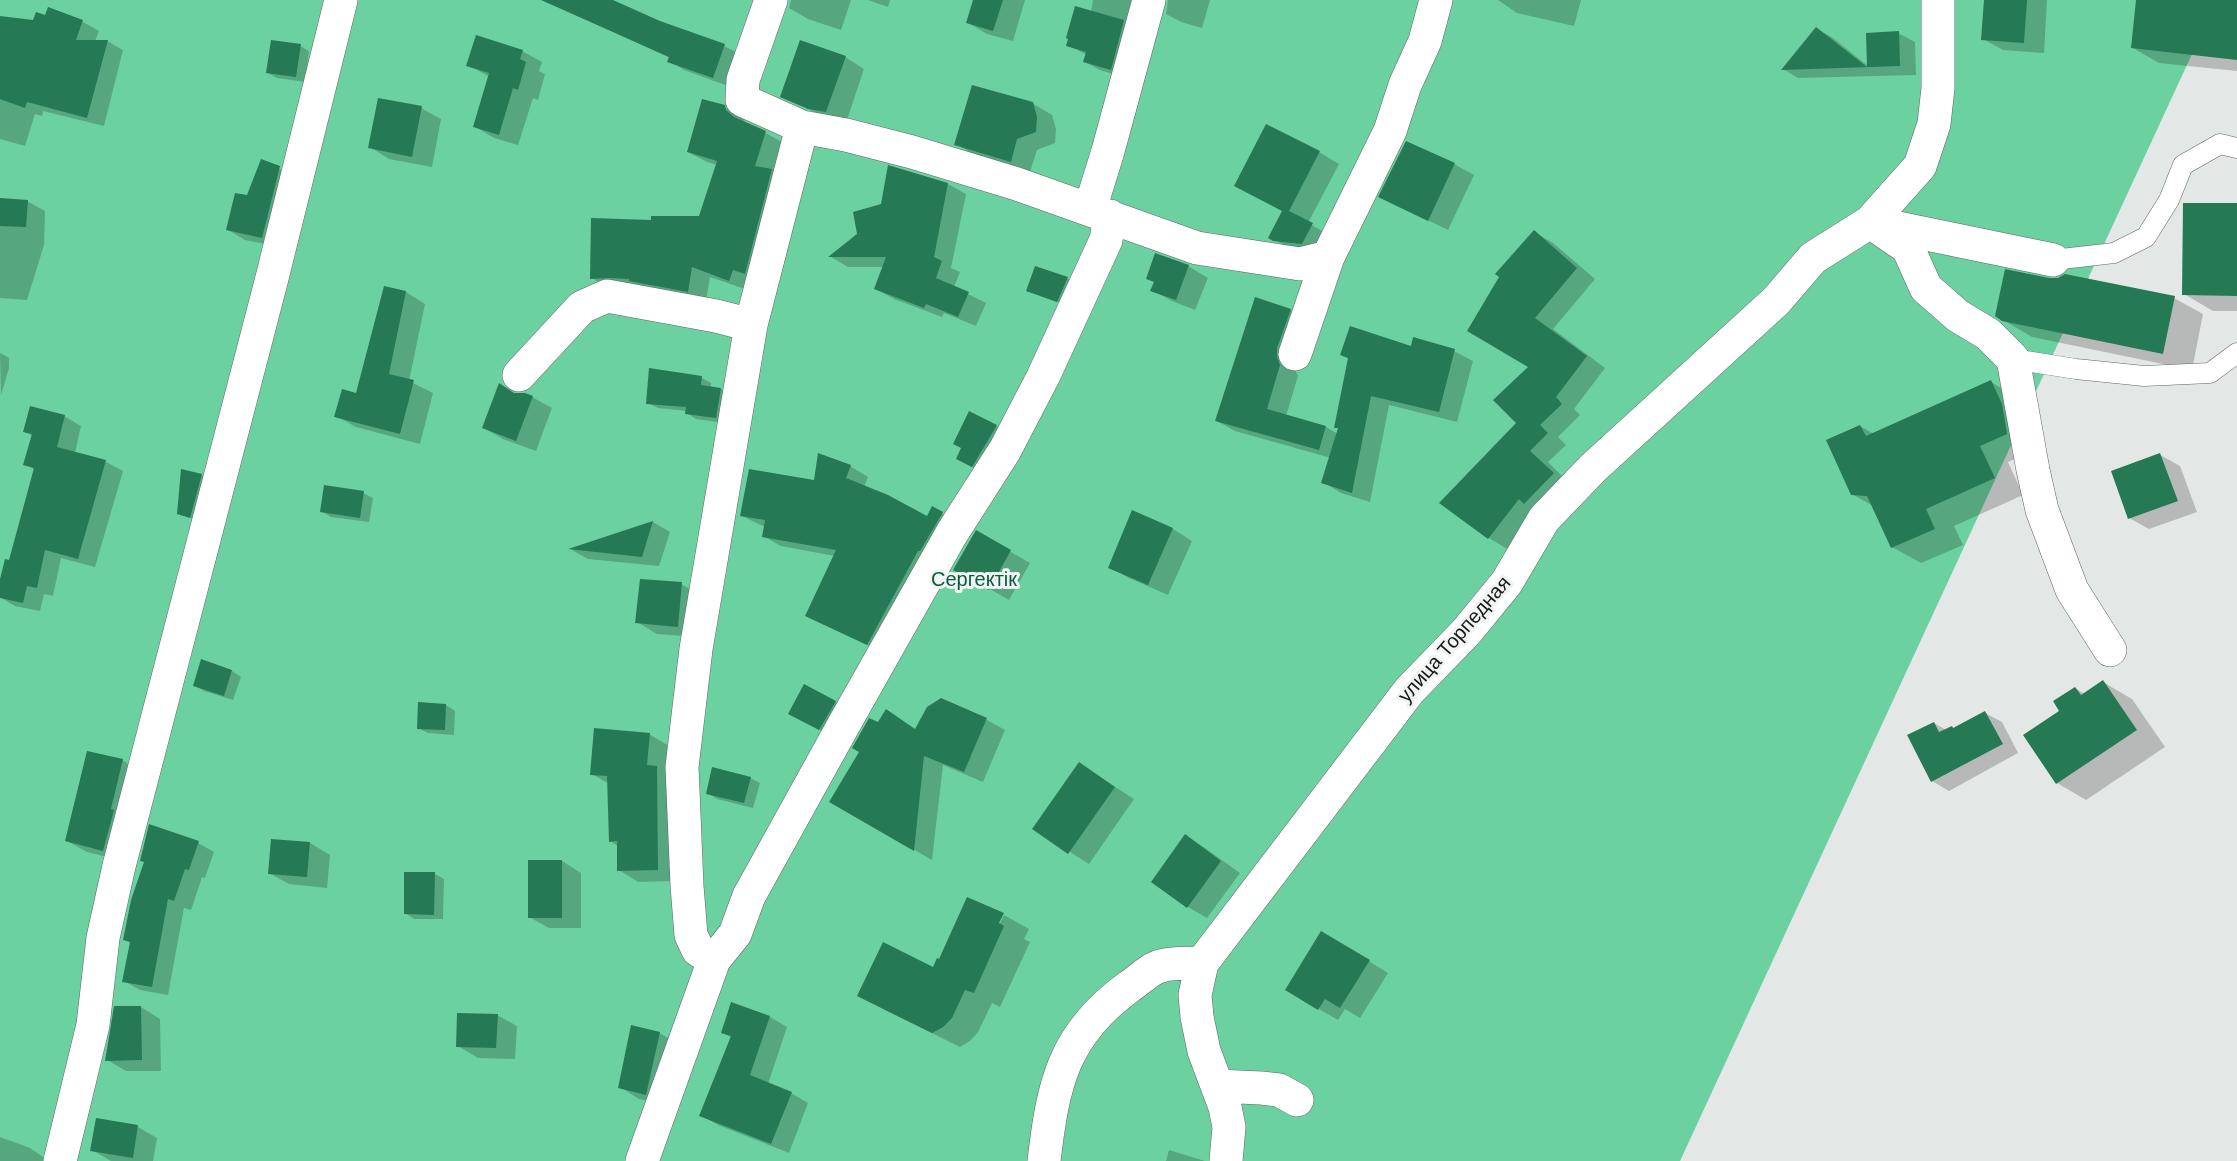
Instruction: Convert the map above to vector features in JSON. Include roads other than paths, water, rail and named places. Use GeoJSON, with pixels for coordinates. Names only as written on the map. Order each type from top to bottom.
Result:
{"type":"FeatureCollection","features":[{"type":"Feature","properties":{"kind":"street"},"geometry":{"type":"LineString","coordinates":[[60,1161],[93,1024],[103,938],[120,866],[272,278],[341,0]]}},
{"type":"Feature","properties":{"kind":"street"},"geometry":{"type":"LineString","coordinates":[[771,0],[743,80],[742,100],[802,127],[846,135],[912,152],[1017,184],[1197,248],[1300,264],[1328,257]]}},
{"type":"Feature","properties":{"kind":"street"},"geometry":{"type":"LineString","coordinates":[[642,1161],[714,960],[735,933],[749,896],[952,533],[1005,450],[1043,377],[1106,240],[1100,213],[1108,150],[1149,0]]}},
{"type":"Feature","properties":{"kind":"street"},"geometry":{"type":"LineString","coordinates":[[1295,354],[1313,295],[1328,257],[1390,131],[1405,85],[1425,41],[1436,0]]}},
{"type":"Feature","properties":{"kind":"street","name":"улица Торпедная"},"geometry":{"type":"LineString","coordinates":[[1202,963],[1409,691],[1467,631],[1508,582],[1544,519],[1593,468],[1776,301],[1813,258],[1870,222],[1920,166],[1934,124],[1938,88],[1938,0]]}},
{"type":"Feature","properties":{"kind":"street"},"geometry":{"type":"LineString","coordinates":[[714,960],[698,950],[691,935],[681,767],[696,649],[751,325],[802,127]]}},
{"type":"Feature","properties":{"kind":"street"},"geometry":{"type":"LineString","coordinates":[[1870,222],[2053,260]]}},
{"type":"Feature","properties":{"kind":"street"},"geometry":{"type":"LineString","coordinates":[[1870,222],[1908,248],[1926,288],[1958,316],[1988,334],[2013,359],[2042,510],[2072,590],[2110,650]]}},
{"type":"Feature","properties":{"kind":"street"},"geometry":{"type":"LineString","coordinates":[[519,375],[582,307],[607,296],[716,316],[751,325]]}},
{"type":"Feature","properties":{"kind":"street"},"geometry":{"type":"LineString","coordinates":[[1044,1161],[1050,1113],[1062,1067],[1086,1026],[1115,997],[1159,966],[1202,963],[1195,995],[1197,1017],[1204,1051],[1225,1107],[1229,1127],[1226,1161]]}},
{"type":"Feature","properties":{"kind":"street"},"geometry":{"type":"LineString","coordinates":[[1217,1086],[1290,1090]]}},
{"type":"Feature","properties":{"kind":"lane"},"geometry":{"type":"LineString","coordinates":[[2053,260],[2114,253],[2146,237],[2169,200],[2183,165],[2220,144],[2237,148]]}},
{"type":"Feature","properties":{"kind":"lane"},"geometry":{"type":"LineString","coordinates":[[2013,359],[2076,369],[2144,376],[2210,373],[2237,353]]}},
{"type":"Feature","properties":{"kind":"park label","name":"Сергектік"},"geometry":{"type":"Point","coordinates":[974,580]}}]}
